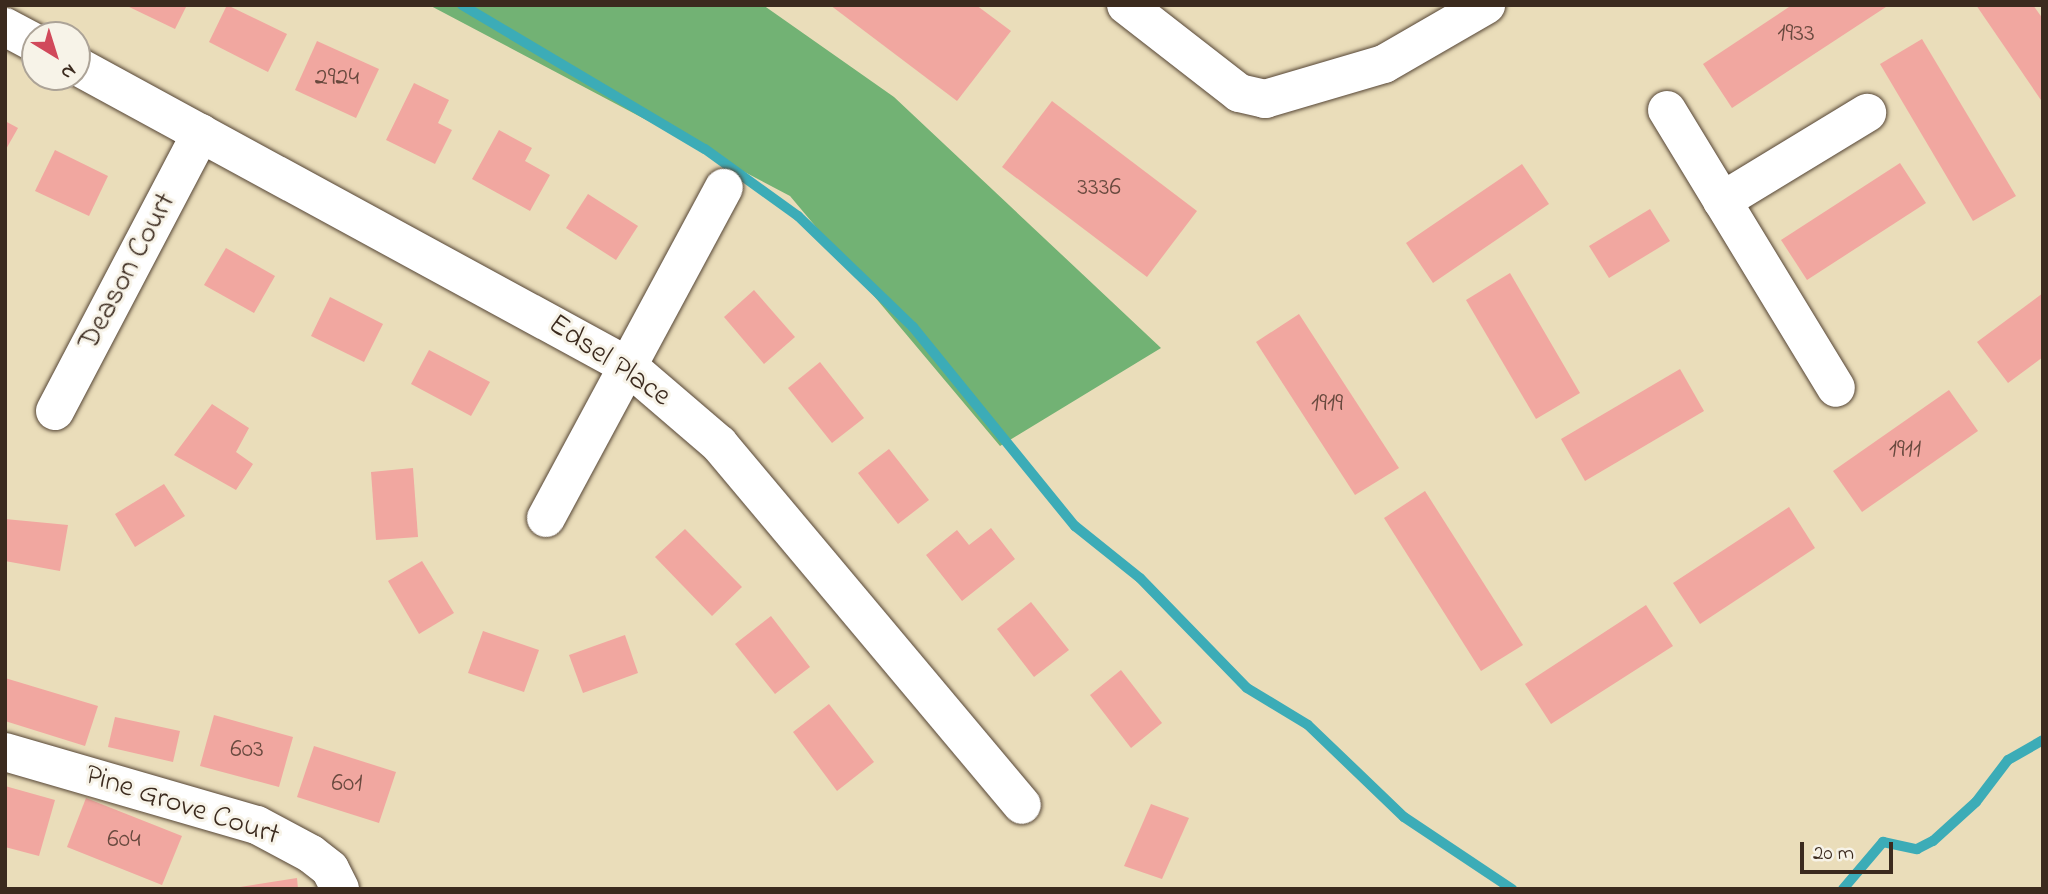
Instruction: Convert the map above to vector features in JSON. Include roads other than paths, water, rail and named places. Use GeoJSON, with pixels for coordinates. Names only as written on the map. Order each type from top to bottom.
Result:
{"type":"FeatureCollection","features":[{"type":"Feature","properties":{"kind":"street"},"geometry":{"type":"LineString","coordinates":[[1126,5],[1240,93],[1265,99],[1384,64],[1486,5]]}},
{"type":"Feature","properties":{"kind":"street"},"geometry":{"type":"LineString","coordinates":[[5,27],[21,36]]}},
{"type":"Feature","properties":{"kind":"street","name":"Edsel Place"},"geometry":{"type":"LineString","coordinates":[[91,74],[628,366],[719,444],[1022,805]]}},
{"type":"Feature","properties":{"kind":"street"},"geometry":{"type":"LineString","coordinates":[[1667,110],[1836,388]]}},
{"type":"Feature","properties":{"kind":"street"},"geometry":{"type":"LineString","coordinates":[[1722,201],[1867,113]]}},
{"type":"Feature","properties":{"kind":"street","name":"Deason Court"},"geometry":{"type":"LineString","coordinates":[[55,411],[201,133]]}},
{"type":"Feature","properties":{"kind":"street"},"geometry":{"type":"LineString","coordinates":[[546,517],[724,188]]}},
{"type":"Feature","properties":{"kind":"street","name":"Pine Grove Court"},"geometry":{"type":"LineString","coordinates":[[5,752],[257,825],[311,853],[330,869],[340,889]]}},
{"type":"Feature","properties":{"kind":"waterway"},"geometry":{"type":"LineString","coordinates":[[462,5],[705,149],[798,216],[913,327],[1075,526],[1140,578],[1247,688],[1308,725],[1404,817],[1512,889]]}},
{"type":"Feature","properties":{"kind":"waterway"},"geometry":{"type":"LineString","coordinates":[[1843,889],[1883,842],[1917,849],[1933,841],[1976,802],[2008,760],[2043,740]]}}]}
